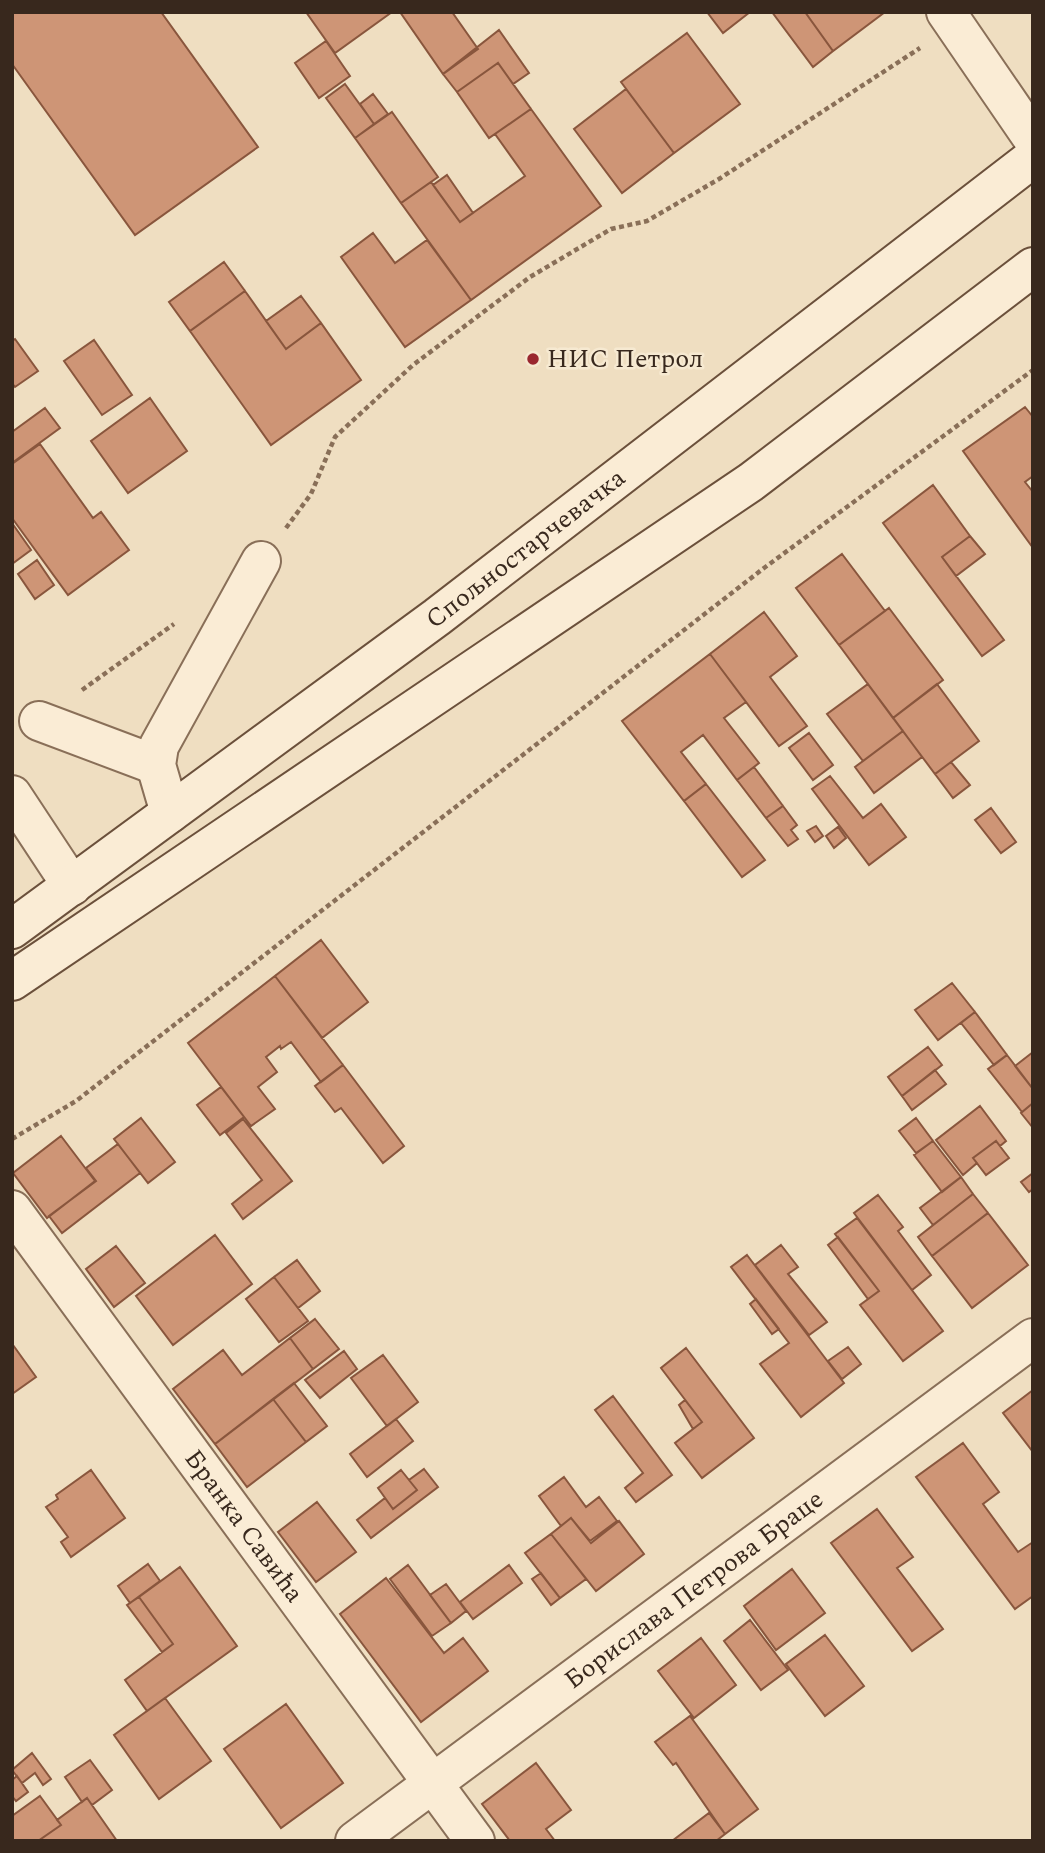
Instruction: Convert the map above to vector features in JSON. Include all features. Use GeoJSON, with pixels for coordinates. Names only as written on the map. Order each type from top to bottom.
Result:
{"type":"FeatureCollection","features":[{"type":"Feature","properties":{"kind":"street"},"geometry":{"type":"LineString","coordinates":[[951,19],[1033,139]]}},
{"type":"Feature","properties":{"kind":"street","name":"Спољностарчевачка"},"geometry":{"type":"LineString","coordinates":[[12,929],[437,617],[1033,158]]}},
{"type":"Feature","properties":{"kind":"street"},"geometry":{"type":"LineString","coordinates":[[12,981],[751,482],[1033,267]]}},
{"type":"Feature","properties":{"kind":"street"},"geometry":{"type":"LineString","coordinates":[[170,813],[156,765],[159,746],[261,561]]}},
{"type":"Feature","properties":{"kind":"street"},"geometry":{"type":"LineString","coordinates":[[39,721],[156,765]]}},
{"type":"Feature","properties":{"kind":"street"},"geometry":{"type":"LineString","coordinates":[[12,795],[72,886]]}},
{"type":"Feature","properties":{"kind":"street","name":"Бранка Савића"},"geometry":{"type":"LineString","coordinates":[[12,1210],[475,1841]]}},
{"type":"Feature","properties":{"kind":"street","name":"Борислава Петрова Браце"},"geometry":{"type":"LineString","coordinates":[[355,1841],[1033,1338]]}},
{"type":"Feature","properties":{"kind":"path"},"geometry":{"type":"LineString","coordinates":[[335,437],[413,365],[530,278],[611,229],[647,221],[707,186],[951,19]]}},
{"type":"Feature","properties":{"kind":"path"},"geometry":{"type":"LineString","coordinates":[[12,1139],[76,1101],[764,568],[1033,370]]}},
{"type":"Feature","properties":{"kind":"building"},"geometry":{"type":"Polygon","coordinates":[[[12,12],[161,12],[258,147],[135,235],[12,64],[12,12]]]}},
{"type":"Feature","properties":{"kind":"building"},"geometry":{"type":"Polygon","coordinates":[[[306,12],[392,12],[335,53],[306,12]]]}},
{"type":"Feature","properties":{"kind":"building"},"geometry":{"type":"Polygon","coordinates":[[[400,12],[452,12],[478,49],[443,74],[400,12]]]}},
{"type":"Feature","properties":{"kind":"building"},"geometry":{"type":"Polygon","coordinates":[[[707,12],[750,12],[723,33],[707,12]]]}},
{"type":"Feature","properties":{"kind":"building"},"geometry":{"type":"Polygon","coordinates":[[[772,12],[805,12],[833,51],[813,67],[772,12]]]}},
{"type":"Feature","properties":{"kind":"building"},"geometry":{"type":"Polygon","coordinates":[[[805,12],[885,12],[833,51],[805,12]]]}},
{"type":"Feature","properties":{"kind":"building"},"geometry":{"type":"Polygon","coordinates":[[[499,30],[529,73],[513,84],[498,63],[457,92],[443,74],[499,30]]]}},
{"type":"Feature","properties":{"kind":"building"},"geometry":{"type":"Polygon","coordinates":[[[687,33],[740,104],[674,153],[621,82],[687,33]]]}},
{"type":"Feature","properties":{"kind":"building"},"geometry":{"type":"Polygon","coordinates":[[[326,41],[350,76],[319,98],[295,63],[326,41]]]}},
{"type":"Feature","properties":{"kind":"building"},"geometry":{"type":"Polygon","coordinates":[[[498,63],[531,109],[489,138],[457,92],[498,63]]]}},
{"type":"Feature","properties":{"kind":"building"},"geometry":{"type":"Polygon","coordinates":[[[345,84],[374,124],[355,138],[326,98],[345,84]]]}},
{"type":"Feature","properties":{"kind":"building"},"geometry":{"type":"Polygon","coordinates":[[[626,89],[674,153],[622,193],[574,129],[626,89]]]}},
{"type":"Feature","properties":{"kind":"building"},"geometry":{"type":"Polygon","coordinates":[[[373,94],[388,114],[374,124],[360,104],[373,94]]]}},
{"type":"Feature","properties":{"kind":"building"},"geometry":{"type":"Polygon","coordinates":[[[531,109],[601,206],[471,300],[401,203],[431,182],[460,222],[525,176],[495,134],[531,109]]]}},
{"type":"Feature","properties":{"kind":"building"},"geometry":{"type":"Polygon","coordinates":[[[392,112],[438,177],[401,203],[355,138],[392,112]]]}},
{"type":"Feature","properties":{"kind":"building"},"geometry":{"type":"Polygon","coordinates":[[[447,175],[473,213],[460,222],[433,185],[447,175]]]}},
{"type":"Feature","properties":{"kind":"building"},"geometry":{"type":"Polygon","coordinates":[[[373,233],[395,263],[427,240],[471,300],[405,347],[341,257],[373,233]]]}},
{"type":"Feature","properties":{"kind":"building"},"geometry":{"type":"Polygon","coordinates":[[[224,262],[245,291],[190,331],[169,302],[224,262]]]}},
{"type":"Feature","properties":{"kind":"building"},"geometry":{"type":"Polygon","coordinates":[[[245,291],[286,349],[321,323],[361,380],[271,445],[190,331],[245,291]]]}},
{"type":"Feature","properties":{"kind":"building"},"geometry":{"type":"Polygon","coordinates":[[[301,296],[321,323],[286,349],[266,321],[301,296]]]}},
{"type":"Feature","properties":{"kind":"building"},"geometry":{"type":"Polygon","coordinates":[[[15,339],[38,371],[15,387],[12,383],[12,341],[15,339]]]}},
{"type":"Feature","properties":{"kind":"building"},"geometry":{"type":"Polygon","coordinates":[[[94,340],[132,395],[102,415],[64,361],[94,340]]]}},
{"type":"Feature","properties":{"kind":"building"},"geometry":{"type":"Polygon","coordinates":[[[150,398],[187,451],[128,493],[91,441],[150,398]]]}},
{"type":"Feature","properties":{"kind":"building"},"geometry":{"type":"Polygon","coordinates":[[[1025,407],[1033,417],[1033,476],[1025,482],[1033,492],[1033,548],[963,451],[1025,407]]]}},
{"type":"Feature","properties":{"kind":"building"},"geometry":{"type":"Polygon","coordinates":[[[45,408],[60,428],[12,463],[12,432],[45,408]]]}},
{"type":"Feature","properties":{"kind":"building"},"geometry":{"type":"Polygon","coordinates":[[[40,444],[93,518],[101,512],[129,550],[68,595],[12,518],[12,464],[40,444]]]}},
{"type":"Feature","properties":{"kind":"building"},"geometry":{"type":"Polygon","coordinates":[[[933,485],[970,536],[942,557],[1004,640],[982,656],[883,523],[933,485]]]}},
{"type":"Feature","properties":{"kind":"building"},"geometry":{"type":"Polygon","coordinates":[[[12,523],[31,550],[12,564],[12,523]]]}},
{"type":"Feature","properties":{"kind":"building"},"geometry":{"type":"Polygon","coordinates":[[[970,536],[985,554],[956,576],[942,557],[970,536]]]}},
{"type":"Feature","properties":{"kind":"building"},"geometry":{"type":"Polygon","coordinates":[[[842,554],[885,611],[839,645],[796,588],[842,554]]]}},
{"type":"Feature","properties":{"kind":"building"},"geometry":{"type":"Polygon","coordinates":[[[37,560],[54,585],[35,599],[18,574],[37,560]]]}},
{"type":"Feature","properties":{"kind":"building"},"geometry":{"type":"Polygon","coordinates":[[[889,608],[943,680],[893,718],[839,645],[889,608]]]}},
{"type":"Feature","properties":{"kind":"building"},"geometry":{"type":"Polygon","coordinates":[[[764,612],[797,656],[770,677],[807,726],[779,746],[710,654],[764,612]]]}},
{"type":"Feature","properties":{"kind":"building"},"geometry":{"type":"Polygon","coordinates":[[[710,654],[746,702],[724,718],[759,763],[737,780],[703,735],[681,752],[706,784],[684,801],[622,721],[710,654]]]}},
{"type":"Feature","properties":{"kind":"building"},"geometry":{"type":"Polygon","coordinates":[[[868,684],[903,731],[863,761],[827,714],[868,684]]]}},
{"type":"Feature","properties":{"kind":"building"},"geometry":{"type":"Polygon","coordinates":[[[937,684],[979,741],[935,774],[893,718],[937,684]]]}},
{"type":"Feature","properties":{"kind":"building"},"geometry":{"type":"Polygon","coordinates":[[[903,731],[922,757],[874,793],[855,767],[903,731]]]}},
{"type":"Feature","properties":{"kind":"building"},"geometry":{"type":"Polygon","coordinates":[[[809,733],[833,765],[813,780],[789,748],[809,733]]]}},
{"type":"Feature","properties":{"kind":"building"},"geometry":{"type":"Polygon","coordinates":[[[951,762],[970,785],[953,798],[935,774],[951,762]]]}},
{"type":"Feature","properties":{"kind":"building"},"geometry":{"type":"Polygon","coordinates":[[[754,767],[783,806],[766,818],[737,780],[754,767]]]}},
{"type":"Feature","properties":{"kind":"building"},"geometry":{"type":"Polygon","coordinates":[[[830,776],[863,818],[881,804],[906,837],[869,865],[812,789],[830,776]]]}},
{"type":"Feature","properties":{"kind":"building"},"geometry":{"type":"Polygon","coordinates":[[[706,784],[765,860],[742,877],[684,801],[706,784]]]}},
{"type":"Feature","properties":{"kind":"building"},"geometry":{"type":"Polygon","coordinates":[[[783,806],[797,825],[791,830],[798,839],[788,846],[766,818],[783,806]]]}},
{"type":"Feature","properties":{"kind":"building"},"geometry":{"type":"Polygon","coordinates":[[[991,808],[1016,842],[1001,853],[975,820],[991,808]]]}},
{"type":"Feature","properties":{"kind":"building"},"geometry":{"type":"Polygon","coordinates":[[[816,826],[823,836],[815,842],[807,831],[816,826]]]}},
{"type":"Feature","properties":{"kind":"building"},"geometry":{"type":"Polygon","coordinates":[[[838,827],[846,838],[834,848],[826,836],[838,827]]]}},
{"type":"Feature","properties":{"kind":"building"},"geometry":{"type":"Polygon","coordinates":[[[321,940],[368,1002],[322,1038],[275,976],[321,940]]]}},
{"type":"Feature","properties":{"kind":"building"},"geometry":{"type":"Polygon","coordinates":[[[275,976],[343,1065],[321,1082],[291,1042],[281,1049],[280,1046],[266,1057],[277,1072],[258,1087],[275,1109],[251,1126],[188,1043],[275,976]]]}},
{"type":"Feature","properties":{"kind":"building"},"geometry":{"type":"Polygon","coordinates":[[[952,983],[975,1012],[938,1040],[915,1010],[952,983]]]}},
{"type":"Feature","properties":{"kind":"building"},"geometry":{"type":"Polygon","coordinates":[[[975,1012],[1007,1055],[994,1065],[961,1023],[975,1012]]]}},
{"type":"Feature","properties":{"kind":"building"},"geometry":{"type":"Polygon","coordinates":[[[928,1047],[942,1065],[902,1096],[888,1077],[928,1047]]]}},
{"type":"Feature","properties":{"kind":"building"},"geometry":{"type":"Polygon","coordinates":[[[1033,1052],[1033,1089],[1015,1066],[1033,1052]]]}},
{"type":"Feature","properties":{"kind":"building"},"geometry":{"type":"Polygon","coordinates":[[[1007,1055],[1033,1089],[1033,1103],[1022,1112],[988,1069],[1007,1055]]]}},
{"type":"Feature","properties":{"kind":"building"},"geometry":{"type":"Polygon","coordinates":[[[343,1065],[404,1146],[383,1163],[341,1108],[335,1112],[315,1086],[343,1065]]]}},
{"type":"Feature","properties":{"kind":"building"},"geometry":{"type":"Polygon","coordinates":[[[935,1070],[946,1084],[912,1110],[902,1096],[935,1070]]]}},
{"type":"Feature","properties":{"kind":"building"},"geometry":{"type":"Polygon","coordinates":[[[221,1087],[244,1117],[220,1135],[197,1105],[221,1087]]]}},
{"type":"Feature","properties":{"kind":"building"},"geometry":{"type":"Polygon","coordinates":[[[1033,1103],[1033,1128],[1021,1113],[1033,1103]]]}},
{"type":"Feature","properties":{"kind":"building"},"geometry":{"type":"Polygon","coordinates":[[[980,1106],[1006,1141],[1000,1146],[996,1141],[973,1158],[977,1163],[963,1175],[936,1140],[980,1106]]]}},
{"type":"Feature","properties":{"kind":"building"},"geometry":{"type":"Polygon","coordinates":[[[141,1118],[175,1162],[148,1183],[114,1139],[141,1118]]]}},
{"type":"Feature","properties":{"kind":"building"},"geometry":{"type":"Polygon","coordinates":[[[916,1118],[933,1141],[916,1153],[899,1131],[916,1118]]]}},
{"type":"Feature","properties":{"kind":"building"},"geometry":{"type":"Polygon","coordinates":[[[243,1119],[292,1181],[243,1219],[232,1204],[262,1180],[226,1133],[243,1119]]]}},
{"type":"Feature","properties":{"kind":"building"},"geometry":{"type":"Polygon","coordinates":[[[61,1136],[95,1181],[47,1218],[13,1173],[61,1136]]]}},
{"type":"Feature","properties":{"kind":"building"},"geometry":{"type":"Polygon","coordinates":[[[933,1141],[961,1177],[942,1192],[914,1155],[933,1141]]]}},
{"type":"Feature","properties":{"kind":"building"},"geometry":{"type":"Polygon","coordinates":[[[996,1141],[1009,1158],[986,1175],[973,1158],[996,1141]]]}},
{"type":"Feature","properties":{"kind":"building"},"geometry":{"type":"Polygon","coordinates":[[[118,1144],[140,1173],[62,1233],[49,1216],[96,1181],[86,1168],[118,1144]]]}},
{"type":"Feature","properties":{"kind":"building"},"geometry":{"type":"Polygon","coordinates":[[[1033,1173],[1033,1189],[1029,1192],[1021,1182],[1033,1173]]]}},
{"type":"Feature","properties":{"kind":"building"},"geometry":{"type":"Polygon","coordinates":[[[961,1177],[973,1194],[933,1225],[920,1208],[961,1177]]]}},
{"type":"Feature","properties":{"kind":"building"},"geometry":{"type":"Polygon","coordinates":[[[973,1194],[988,1213],[932,1256],[918,1237],[973,1194]]]}},
{"type":"Feature","properties":{"kind":"building"},"geometry":{"type":"Polygon","coordinates":[[[878,1195],[903,1227],[898,1231],[931,1275],[912,1290],[854,1213],[878,1195]]]}},
{"type":"Feature","properties":{"kind":"building"},"geometry":{"type":"Polygon","coordinates":[[[988,1213],[1028,1265],[972,1308],[932,1256],[988,1213]]]}},
{"type":"Feature","properties":{"kind":"building"},"geometry":{"type":"Polygon","coordinates":[[[857,1218],[943,1331],[903,1361],[860,1305],[879,1291],[835,1234],[857,1218]]]}},
{"type":"Feature","properties":{"kind":"building"},"geometry":{"type":"Polygon","coordinates":[[[215,1235],[252,1284],[173,1345],[136,1296],[215,1235]]]}},
{"type":"Feature","properties":{"kind":"building"},"geometry":{"type":"Polygon","coordinates":[[[838,1237],[879,1291],[868,1299],[828,1245],[838,1237]]]}},
{"type":"Feature","properties":{"kind":"building"},"geometry":{"type":"Polygon","coordinates":[[[781,1245],[798,1267],[788,1274],[827,1322],[809,1335],[755,1265],[781,1245]]]}},
{"type":"Feature","properties":{"kind":"building"},"geometry":{"type":"Polygon","coordinates":[[[116,1246],[145,1283],[114,1307],[86,1269],[116,1246]]]}},
{"type":"Feature","properties":{"kind":"building"},"geometry":{"type":"Polygon","coordinates":[[[747,1255],[844,1383],[801,1417],[760,1364],[789,1343],[731,1267],[747,1255]]]}},
{"type":"Feature","properties":{"kind":"building"},"geometry":{"type":"Polygon","coordinates":[[[297,1260],[320,1291],[298,1308],[274,1277],[297,1260]]]}},
{"type":"Feature","properties":{"kind":"building"},"geometry":{"type":"Polygon","coordinates":[[[274,1277],[308,1321],[279,1342],[246,1299],[274,1277]]]}},
{"type":"Feature","properties":{"kind":"building"},"geometry":{"type":"Polygon","coordinates":[[[756,1299],[779,1329],[772,1334],[750,1304],[756,1299]]]}},
{"type":"Feature","properties":{"kind":"building"},"geometry":{"type":"Polygon","coordinates":[[[315,1319],[339,1349],[313,1369],[290,1338],[315,1319]]]}},
{"type":"Feature","properties":{"kind":"building"},"geometry":{"type":"Polygon","coordinates":[[[290,1338],[313,1369],[215,1444],[173,1389],[223,1350],[242,1375],[290,1338]]]}},
{"type":"Feature","properties":{"kind":"building"},"geometry":{"type":"Polygon","coordinates":[[[12,1346],[36,1377],[12,1394],[12,1346]]]}},
{"type":"Feature","properties":{"kind":"building"},"geometry":{"type":"Polygon","coordinates":[[[848,1347],[861,1364],[842,1379],[828,1361],[848,1347]]]}},
{"type":"Feature","properties":{"kind":"building"},"geometry":{"type":"Polygon","coordinates":[[[686,1348],[754,1438],[702,1478],[675,1443],[702,1422],[661,1368],[686,1348]]]}},
{"type":"Feature","properties":{"kind":"building"},"geometry":{"type":"Polygon","coordinates":[[[344,1351],[357,1369],[320,1398],[305,1380],[344,1351]]]}},
{"type":"Feature","properties":{"kind":"building"},"geometry":{"type":"Polygon","coordinates":[[[383,1355],[418,1402],[387,1426],[351,1378],[383,1355]]]}},
{"type":"Feature","properties":{"kind":"building"},"geometry":{"type":"Polygon","coordinates":[[[294,1383],[327,1426],[306,1442],[273,1399],[294,1383]]]}},
{"type":"Feature","properties":{"kind":"building"},"geometry":{"type":"Polygon","coordinates":[[[1033,1390],[1033,1452],[1003,1413],[1033,1390]]]}},
{"type":"Feature","properties":{"kind":"building"},"geometry":{"type":"Polygon","coordinates":[[[613,1396],[672,1475],[636,1502],[625,1488],[643,1473],[595,1410],[613,1396]]]}},
{"type":"Feature","properties":{"kind":"building"},"geometry":{"type":"Polygon","coordinates":[[[273,1399],[306,1442],[247,1487],[215,1444],[273,1399]]]}},
{"type":"Feature","properties":{"kind":"building"},"geometry":{"type":"Polygon","coordinates":[[[685,1400],[702,1422],[693,1429],[679,1405],[685,1400]]]}},
{"type":"Feature","properties":{"kind":"building"},"geometry":{"type":"Polygon","coordinates":[[[396,1419],[413,1441],[367,1477],[350,1454],[396,1419]]]}},
{"type":"Feature","properties":{"kind":"building"},"geometry":{"type":"Polygon","coordinates":[[[963,1443],[999,1492],[983,1504],[1018,1552],[1033,1542],[1033,1596],[1015,1609],[916,1477],[963,1443]]]}},
{"type":"Feature","properties":{"kind":"building"},"geometry":{"type":"Polygon","coordinates":[[[424,1469],[438,1487],[371,1538],[357,1520],[385,1498],[393,1509],[417,1490],[409,1480],[424,1469]]]}},
{"type":"Feature","properties":{"kind":"building"},"geometry":{"type":"Polygon","coordinates":[[[91,1470],[125,1518],[71,1557],[61,1542],[68,1537],[46,1507],[58,1499],[56,1495],[91,1470]]]}},
{"type":"Feature","properties":{"kind":"building"},"geometry":{"type":"Polygon","coordinates":[[[401,1470],[417,1490],[393,1509],[378,1488],[401,1470]]]}},
{"type":"Feature","properties":{"kind":"building"},"geometry":{"type":"Polygon","coordinates":[[[564,1477],[586,1507],[599,1497],[617,1521],[590,1541],[571,1518],[561,1526],[539,1496],[564,1477]]]}},
{"type":"Feature","properties":{"kind":"building"},"geometry":{"type":"Polygon","coordinates":[[[317,1502],[356,1552],[316,1582],[278,1532],[317,1502]]]}},
{"type":"Feature","properties":{"kind":"building"},"geometry":{"type":"Polygon","coordinates":[[[877,1509],[913,1557],[897,1568],[943,1629],[912,1651],[831,1543],[877,1509]]]}},
{"type":"Feature","properties":{"kind":"building"},"geometry":{"type":"Polygon","coordinates":[[[571,1518],[591,1543],[619,1521],[644,1554],[596,1591],[551,1534],[571,1518]]]}},
{"type":"Feature","properties":{"kind":"building"},"geometry":{"type":"Polygon","coordinates":[[[551,1534],[586,1579],[560,1598],[525,1553],[551,1534]]]}},
{"type":"Feature","properties":{"kind":"building"},"geometry":{"type":"Polygon","coordinates":[[[148,1564],[160,1581],[130,1603],[118,1586],[148,1564]]]}},
{"type":"Feature","properties":{"kind":"building"},"geometry":{"type":"Polygon","coordinates":[[[408,1565],[451,1623],[432,1636],[390,1579],[408,1565]]]}},
{"type":"Feature","properties":{"kind":"building"},"geometry":{"type":"Polygon","coordinates":[[[509,1565],[522,1583],[473,1619],[460,1602],[509,1565]]]}},
{"type":"Feature","properties":{"kind":"building"},"geometry":{"type":"Polygon","coordinates":[[[180,1567],[237,1646],[147,1711],[125,1680],[173,1644],[139,1597],[180,1567]]]}},
{"type":"Feature","properties":{"kind":"building"},"geometry":{"type":"Polygon","coordinates":[[[792,1569],[825,1613],[776,1650],[744,1606],[792,1569]]]}},
{"type":"Feature","properties":{"kind":"building"},"geometry":{"type":"Polygon","coordinates":[[[541,1573],[560,1598],[551,1605],[532,1579],[541,1573]]]}},
{"type":"Feature","properties":{"kind":"building"},"geometry":{"type":"Polygon","coordinates":[[[386,1578],[444,1653],[463,1638],[488,1671],[421,1722],[340,1614],[386,1578]]]}},
{"type":"Feature","properties":{"kind":"building"},"geometry":{"type":"Polygon","coordinates":[[[446,1584],[466,1611],[451,1623],[430,1595],[446,1584]]]}},
{"type":"Feature","properties":{"kind":"building"},"geometry":{"type":"Polygon","coordinates":[[[139,1597],[173,1644],[162,1652],[127,1605],[139,1597]]]}},
{"type":"Feature","properties":{"kind":"building"},"geometry":{"type":"Polygon","coordinates":[[[750,1620],[788,1670],[761,1690],[724,1641],[750,1620]]]}},
{"type":"Feature","properties":{"kind":"building"},"geometry":{"type":"Polygon","coordinates":[[[825,1635],[864,1686],[825,1716],[786,1664],[825,1635]]]}},
{"type":"Feature","properties":{"kind":"building"},"geometry":{"type":"Polygon","coordinates":[[[701,1638],[736,1685],[694,1718],[658,1671],[701,1638]]]}},
{"type":"Feature","properties":{"kind":"building"},"geometry":{"type":"Polygon","coordinates":[[[165,1698],[211,1761],[159,1799],[114,1735],[165,1698]]]}},
{"type":"Feature","properties":{"kind":"building"},"geometry":{"type":"Polygon","coordinates":[[[286,1704],[343,1783],[281,1828],[224,1749],[286,1704]]]}},
{"type":"Feature","properties":{"kind":"building"},"geometry":{"type":"Polygon","coordinates":[[[690,1716],[758,1809],[725,1834],[676,1763],[673,1765],[655,1742],[690,1716]]]}},
{"type":"Feature","properties":{"kind":"building"},"geometry":{"type":"Polygon","coordinates":[[[32,1753],[51,1779],[43,1785],[35,1773],[22,1783],[12,1770],[32,1753]]]}},
{"type":"Feature","properties":{"kind":"building"},"geometry":{"type":"Polygon","coordinates":[[[90,1760],[112,1790],[92,1805],[87,1798],[82,1802],[65,1777],[90,1760]]]}},
{"type":"Feature","properties":{"kind":"building"},"geometry":{"type":"Polygon","coordinates":[[[536,1763],[571,1810],[546,1829],[555,1841],[510,1841],[482,1804],[536,1763]]]}},
{"type":"Feature","properties":{"kind":"building"},"geometry":{"type":"Polygon","coordinates":[[[17,1776],[28,1792],[16,1801],[12,1796],[12,1780],[17,1776]]]}},
{"type":"Feature","properties":{"kind":"building"},"geometry":{"type":"Polygon","coordinates":[[[40,1796],[61,1825],[38,1841],[12,1841],[12,1816],[40,1796]]]}},
{"type":"Feature","properties":{"kind":"building"},"geometry":{"type":"Polygon","coordinates":[[[87,1798],[117,1841],[38,1841],[61,1825],[57,1820],[87,1798]]]}},
{"type":"Feature","properties":{"kind":"building"},"geometry":{"type":"Polygon","coordinates":[[[709,1813],[725,1834],[716,1841],[672,1841],[709,1813]]]}},
{"type":"Feature","properties":{"kind":"place","name":"НИС Петрол"},"geometry":{"type":"Point","coordinates":[533,359]}}]}
